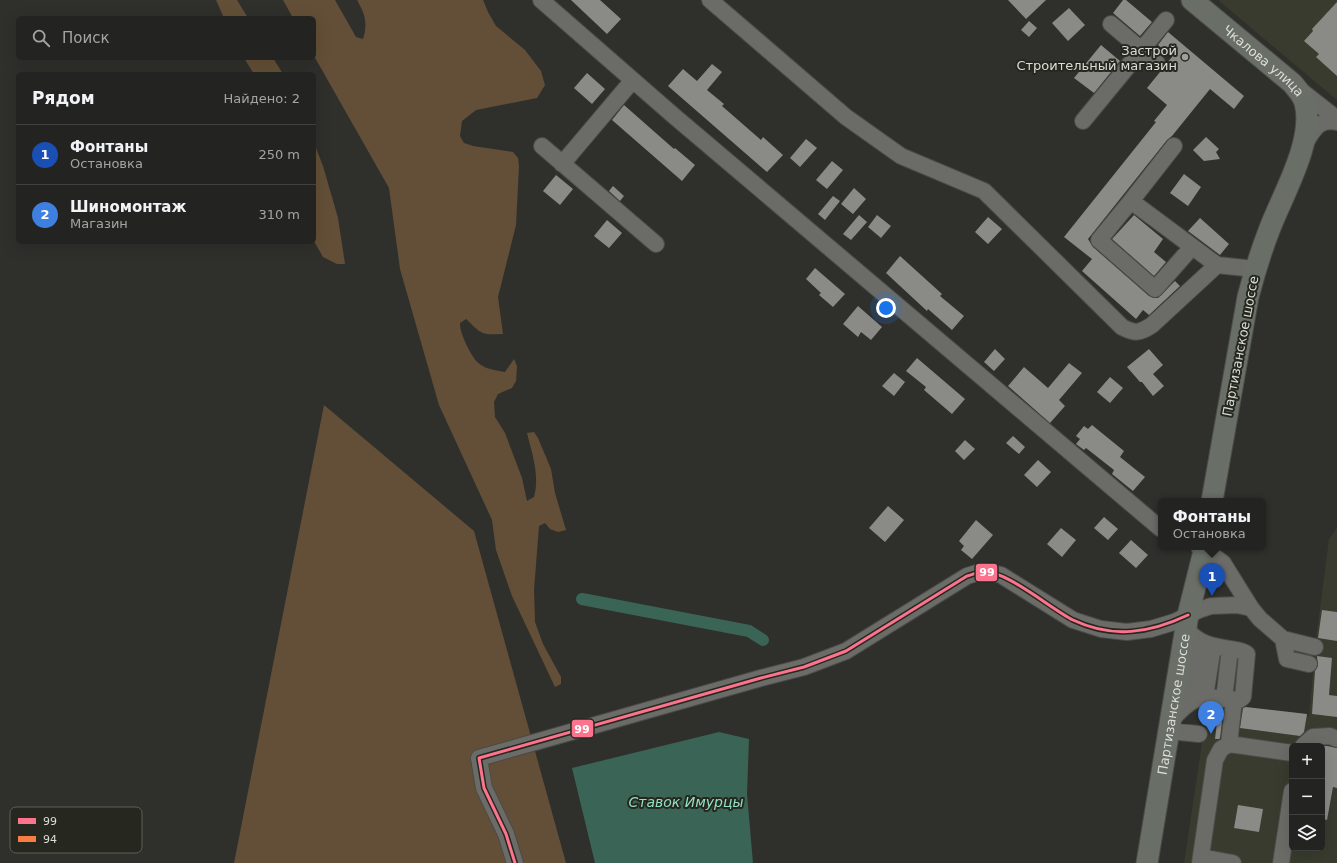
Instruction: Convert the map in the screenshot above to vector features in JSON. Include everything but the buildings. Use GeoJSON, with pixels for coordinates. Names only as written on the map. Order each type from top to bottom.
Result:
{"type":"FeatureCollection","features":[{"type":"Feature","properties":{"kind":"main road","name":"Чкалова улица"},"geometry":{"type":"LineString","coordinates":[[1192,0],[1292,83]]}},
{"type":"Feature","properties":{"kind":"main road","name":"Партизанское шоссе"},"geometry":{"type":"LineString","coordinates":[[1213,498],[1248,298],[1255,269],[1270,226],[1296,169],[1302,148],[1305,131],[1305,102],[1300,92],[1292,83]]}},
{"type":"Feature","properties":{"kind":"main road","name":"Партизанское шоссе"},"geometry":{"type":"LineString","coordinates":[[1146,863],[1170,726],[1197,633],[1203,550]]}},
{"type":"Feature","properties":{"kind":"street"},"geometry":{"type":"LineString","coordinates":[[541,0],[692,131],[1158,526]]}},
{"type":"Feature","properties":{"kind":"street"},"geometry":{"type":"LineString","coordinates":[[710,0],[846,117],[902,156],[984,191],[1122,327],[1131,332],[1142,332],[1152,326],[1217,265]]}},
{"type":"Feature","properties":{"kind":"street"},"geometry":{"type":"LineString","coordinates":[[1083,121],[1166,20]]}},
{"type":"Feature","properties":{"kind":"street"},"geometry":{"type":"LineString","coordinates":[[1111,24],[1157,64]]}},
{"type":"Feature","properties":{"kind":"street"},"geometry":{"type":"LineString","coordinates":[[562,164],[633,80]]}},
{"type":"Feature","properties":{"kind":"street","name":"Чкалова улица"},"geometry":{"type":"LineString","coordinates":[[1292,83],[1337,121]]}},
{"type":"Feature","properties":{"kind":"street"},"geometry":{"type":"LineString","coordinates":[[1302,148],[1312,132],[1321,123],[1337,121]]}},
{"type":"Feature","properties":{"kind":"street"},"geometry":{"type":"LineString","coordinates":[[542,146],[656,244]]}},
{"type":"Feature","properties":{"kind":"street"},"geometry":{"type":"LineString","coordinates":[[1174,146],[1099,240],[1155,289],[1192,247]]}},
{"type":"Feature","properties":{"kind":"street"},"geometry":{"type":"LineString","coordinates":[[1131,201],[1217,265],[1255,269]]}},
{"type":"Feature","properties":{"kind":"street"},"geometry":{"type":"LineString","coordinates":[[1206,550],[1223,564],[1251,608],[1260,619],[1283,639],[1315,647]]}},
{"type":"Feature","properties":{"kind":"street"},"geometry":{"type":"LineString","coordinates":[[515,863],[506,834],[484,788],[480,758],[762,678],[804,668],[846,651],[968,576],[983,571],[1002,575],[1073,620],[1101,630],[1127,632],[1151,629],[1174,622],[1230,649],[1243,650],[1247,654],[1243,697],[1239,700],[1198,699],[1180,710],[1170,726],[1199,734]]}},
{"type":"Feature","properties":{"kind":"street"},"geometry":{"type":"LineString","coordinates":[[1198,699],[1197,633],[1199,610],[1211,606],[1237,605],[1251,608]]}},
{"type":"Feature","properties":{"kind":"street"},"geometry":{"type":"LineString","coordinates":[[1283,639],[1287,659],[1309,664]]}},
{"type":"Feature","properties":{"kind":"street"},"geometry":{"type":"LineString","coordinates":[[1229,699],[1229,744]]}},
{"type":"Feature","properties":{"kind":"street"},"geometry":{"type":"LineString","coordinates":[[1307,743],[1314,737],[1330,736],[1337,739]]}},
{"type":"Feature","properties":{"kind":"street"},"geometry":{"type":"LineString","coordinates":[[1233,863],[1200,860],[1215,760],[1221,749],[1229,744],[1289,753]]}},
{"type":"Feature","properties":{"kind":"street"},"geometry":{"type":"LineString","coordinates":[[1281,863],[1289,811]]}},
{"type":"Feature","properties":{"kind":"shaded area"},"geometry":{"type":"Polygon","coordinates":[[[216,0],[237,0],[247,16],[223,16],[216,0]]]}},
{"type":"Feature","properties":{"kind":"shaded area"},"geometry":{"type":"Polygon","coordinates":[[[283,0],[335,0],[356,37],[363,39],[365,19],[357,0],[483,0],[496,26],[525,50],[541,71],[545,85],[537,98],[476,110],[462,121],[460,136],[464,143],[473,146],[513,152],[518,158],[519,166],[516,225],[498,297],[503,334],[485,334],[475,328],[466,319],[460,323],[461,331],[466,344],[473,357],[481,365],[490,369],[505,372],[514,359],[517,366],[516,381],[512,388],[498,394],[494,402],[495,417],[505,433],[522,478],[527,501],[534,497],[536,489],[536,473],[527,433],[534,432],[538,438],[551,469],[555,493],[566,530],[558,532],[550,529],[545,523],[539,526],[534,590],[535,622],[543,644],[561,677],[561,684],[555,687],[512,596],[496,550],[492,520],[439,405],[400,269],[389,188],[316,60],[316,16],[292,16],[283,0]]]}},
{"type":"Feature","properties":{"kind":"shaded area"},"geometry":{"type":"Polygon","coordinates":[[[1218,0],[1337,0],[1337,100],[1218,0]]]}},
{"type":"Feature","properties":{"kind":"shaded area"},"geometry":{"type":"Polygon","coordinates":[[[245,60],[274,60],[282,72],[253,72],[245,60]]]}},
{"type":"Feature","properties":{"kind":"shaded area"},"geometry":{"type":"Polygon","coordinates":[[[316,148],[323,166],[338,218],[345,264],[337,264],[323,257],[316,244],[316,148]]]}},
{"type":"Feature","properties":{"kind":"shaded area"},"geometry":{"type":"Polygon","coordinates":[[[324,405],[474,531],[566,863],[234,863],[324,405]]]}},
{"type":"Feature","properties":{"kind":"shaded area"},"geometry":{"type":"Polygon","coordinates":[[[1337,528],[1337,863],[1184,863],[1208,703],[1307,714],[1309,717],[1315,647],[1329,539],[1337,528]]]}},
{"type":"Feature","properties":{"kind":"water","name":"Ставок Имурцы"},"geometry":{"type":"Polygon","coordinates":[[[719,732],[749,739],[747,794],[753,863],[595,863],[572,768],[719,732]]]}},
{"type":"Feature","properties":{"kind":"waterway"},"geometry":{"type":"LineString","coordinates":[[582,599],[749,631],[763,640]]}},
{"type":"Feature","properties":{"kind":"transit line","name":"99"},"geometry":{"type":"LineString","coordinates":[[515,863],[506,834],[484,788],[479,758],[804,667],[846,651],[967,576],[982,572],[992,573],[1003,577],[1073,620],[1102,630],[1117,632],[1145,630],[1188,615]]}},
{"type":"Feature","properties":{"kind":"place","name":"Застрой Строительный магазин"},"geometry":{"type":"Point","coordinates":[1185,57]}},
{"type":"Feature","properties":{"kind":"place","name":"Фонтаны"},"geometry":{"type":"Point","coordinates":[1212,596]}},
{"type":"Feature","properties":{"kind":"place","name":"Шиномонтаж"},"geometry":{"type":"Point","coordinates":[1211,734]}}]}
